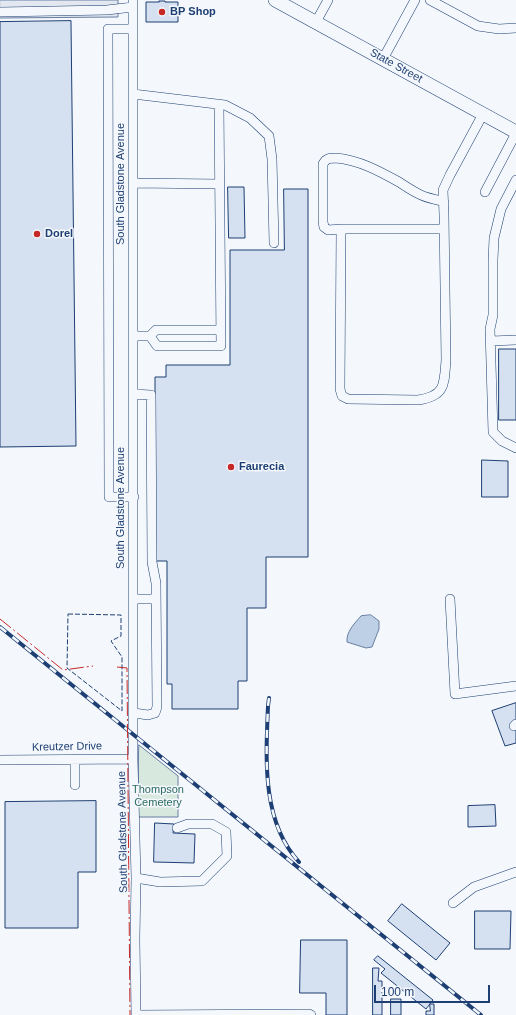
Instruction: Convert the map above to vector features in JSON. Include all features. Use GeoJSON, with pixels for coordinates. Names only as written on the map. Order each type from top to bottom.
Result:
{"type":"FeatureCollection","features":[{"type":"Feature","properties":{"kind":"highway","name":"State Street"},"geometry":{"type":"LineString","coordinates":[[275,0],[516,132]]}},
{"type":"Feature","properties":{"kind":"street"},"geometry":{"type":"LineString","coordinates":[[107,0],[107,10]]}},
{"type":"Feature","properties":{"kind":"street"},"geometry":{"type":"LineString","coordinates":[[316,22],[328,0]]}},
{"type":"Feature","properties":{"kind":"street"},"geometry":{"type":"LineString","coordinates":[[383,59],[415,0]]}},
{"type":"Feature","properties":{"kind":"street"},"geometry":{"type":"LineString","coordinates":[[430,0],[478,26],[499,29],[516,28]]}},
{"type":"Feature","properties":{"kind":"street"},"geometry":{"type":"LineString","coordinates":[[0,12],[107,10],[133,4]]}},
{"type":"Feature","properties":{"kind":"street","name":"South Gladstone Avenue"},"geometry":{"type":"LineString","coordinates":[[133,4],[133,758],[136,878],[136,1015]]}},
{"type":"Feature","properties":{"kind":"street"},"geometry":{"type":"LineString","coordinates":[[133,29],[108,30],[108,45],[109,497],[134,497]]}},
{"type":"Feature","properties":{"kind":"street"},"geometry":{"type":"LineString","coordinates":[[133,94],[225,104],[250,118],[269,136],[272,159],[274,243]]}},
{"type":"Feature","properties":{"kind":"street"},"geometry":{"type":"LineString","coordinates":[[150,336],[157,346],[221,346],[219,104]]}},
{"type":"Feature","properties":{"kind":"street"},"geometry":{"type":"LineString","coordinates":[[341,229],[340,389],[342,396],[348,399],[418,400],[437,394],[442,388],[444,382],[446,360],[443,190],[483,114]]}},
{"type":"Feature","properties":{"kind":"street"},"geometry":{"type":"LineString","coordinates":[[485,192],[516,132]]}},
{"type":"Feature","properties":{"kind":"street"},"geometry":{"type":"LineString","coordinates":[[444,202],[418,194],[373,168],[363,164],[331,158],[324,161],[323,164],[323,222],[324,227],[328,230],[444,229]]}},
{"type":"Feature","properties":{"kind":"street"},"geometry":{"type":"LineString","coordinates":[[516,180],[506,196],[501,209],[494,238],[493,315],[490,329],[493,432],[502,441],[516,448]]}},
{"type":"Feature","properties":{"kind":"street"},"geometry":{"type":"LineString","coordinates":[[133,183],[220,184]]}},
{"type":"Feature","properties":{"kind":"street"},"geometry":{"type":"LineString","coordinates":[[134,336],[150,336],[156,330],[221,330]]}},
{"type":"Feature","properties":{"kind":"street"},"geometry":{"type":"LineString","coordinates":[[491,341],[516,340]]}},
{"type":"Feature","properties":{"kind":"street"},"geometry":{"type":"LineString","coordinates":[[133,394],[151,395],[152,562],[156,584],[158,707],[155,713],[134,714]]}},
{"type":"Feature","properties":{"kind":"street"},"geometry":{"type":"LineString","coordinates":[[133,463],[151,464]]}},
{"type":"Feature","properties":{"kind":"street"},"geometry":{"type":"LineString","coordinates":[[134,599],[156,599]]}},
{"type":"Feature","properties":{"kind":"street"},"geometry":{"type":"LineString","coordinates":[[450,599],[455,694],[516,686]]}},
{"type":"Feature","properties":{"kind":"street","name":"Kreutzer Drive"},"geometry":{"type":"LineString","coordinates":[[0,760],[133,758]]}},
{"type":"Feature","properties":{"kind":"street"},"geometry":{"type":"LineString","coordinates":[[75,759],[75,785]]}},
{"type":"Feature","properties":{"kind":"street"},"geometry":{"type":"LineString","coordinates":[[136,878],[160,882],[202,881],[227,856],[226,832],[212,824],[188,824],[177,828]]}},
{"type":"Feature","properties":{"kind":"street"},"geometry":{"type":"LineString","coordinates":[[453,903],[474,887],[516,872]]}},
{"type":"Feature","properties":{"kind":"street"},"geometry":{"type":"LineString","coordinates":[[136,1015],[311,1015]]}},
{"type":"Feature","properties":{"kind":"green space","name":"Thompson Cemetery"},"geometry":{"type":"Polygon","coordinates":[[[139,745],[178,776],[178,817],[138,817],[139,745]]]}},
{"type":"Feature","properties":{"kind":"shaded area"},"geometry":{"type":"Polygon","coordinates":[[[0,0],[118,0],[118,17],[0,18],[0,0]]]}},
{"type":"Feature","properties":{"kind":"water"},"geometry":{"type":"Polygon","coordinates":[[[371,615],[379,621],[379,629],[372,647],[366,648],[347,642],[349,631],[361,616],[371,615]]]}},
{"type":"Feature","properties":{"kind":"building","name":"BP Shop"},"geometry":{"type":"Polygon","coordinates":[[[146,2],[178,2],[178,22],[146,22],[146,2]]]}},
{"type":"Feature","properties":{"kind":"building","name":"Dorel"},"geometry":{"type":"Polygon","coordinates":[[[71,21],[76,446],[0,447],[0,22],[71,21]]]}},
{"type":"Feature","properties":{"kind":"building"},"geometry":{"type":"Polygon","coordinates":[[[228,187],[244,187],[245,238],[229,238],[228,187]]]}},
{"type":"Feature","properties":{"kind":"building","name":"Faurecia"},"geometry":{"type":"Polygon","coordinates":[[[284,189],[308,189],[308,557],[266,557],[266,608],[247,608],[247,681],[238,681],[238,709],[172,709],[172,684],[167,684],[167,561],[155,561],[155,377],[166,377],[166,365],[230,365],[230,250],[284,250],[284,189]]]}},
{"type":"Feature","properties":{"kind":"building"},"geometry":{"type":"Polygon","coordinates":[[[499,349],[516,349],[516,420],[499,420],[499,349]]]}},
{"type":"Feature","properties":{"kind":"building"},"geometry":{"type":"Polygon","coordinates":[[[482,460],[508,461],[508,497],[482,497],[482,460]]]}},
{"type":"Feature","properties":{"kind":"building"},"geometry":{"type":"Polygon","coordinates":[[[516,703],[516,743],[505,746],[492,711],[516,703]]]}},
{"type":"Feature","properties":{"kind":"building"},"geometry":{"type":"Polygon","coordinates":[[[96,801],[96,872],[78,872],[78,928],[5,928],[5,802],[96,801]]]}},
{"type":"Feature","properties":{"kind":"building"},"geometry":{"type":"Polygon","coordinates":[[[495,805],[496,826],[468,827],[468,806],[495,805]]]}},
{"type":"Feature","properties":{"kind":"building"},"geometry":{"type":"Polygon","coordinates":[[[155,823],[174,824],[173,833],[195,834],[194,863],[154,862],[155,823]]]}},
{"type":"Feature","properties":{"kind":"building"},"geometry":{"type":"Polygon","coordinates":[[[402,904],[450,943],[436,960],[388,921],[402,904]]]}},
{"type":"Feature","properties":{"kind":"building"},"geometry":{"type":"Polygon","coordinates":[[[475,911],[511,911],[510,949],[475,949],[475,911]]]}},
{"type":"Feature","properties":{"kind":"building"},"geometry":{"type":"Polygon","coordinates":[[[301,940],[347,940],[347,1015],[326,1015],[326,993],[300,993],[301,940]]]}},
{"type":"Feature","properties":{"kind":"building"},"geometry":{"type":"Polygon","coordinates":[[[378,956],[433,1000],[426,1009],[381,973],[385,969],[374,960],[378,956]]]}},
{"type":"Feature","properties":{"kind":"building"},"geometry":{"type":"Polygon","coordinates":[[[373,968],[379,968],[378,981],[382,981],[382,1015],[373,1015],[373,968]]]}},
{"type":"Feature","properties":{"kind":"building"},"geometry":{"type":"Polygon","coordinates":[[[391,999],[401,999],[401,1015],[391,1015],[391,999]]]}},
{"type":"Feature","properties":{"kind":"building"},"geometry":{"type":"Polygon","coordinates":[[[430,1004],[434,1004],[434,1015],[426,1015],[426,1011],[430,1011],[430,1004]]]}},
{"type":"Feature","properties":{"kind":"railway"},"geometry":{"type":"LineString","coordinates":[[0,627],[481,1015]]}},
{"type":"Feature","properties":{"kind":"railway"},"geometry":{"type":"LineString","coordinates":[[269,698],[267,726],[268,788],[278,828],[287,846],[299,862]]}},
{"type":"Feature","properties":{"kind":"fence"},"geometry":{"type":"LineString","coordinates":[[68,614],[121,615],[121,636],[111,641],[122,657],[122,711],[67,668],[68,614]]}},
{"type":"Feature","properties":{"kind":"power"},"geometry":{"type":"LineString","coordinates":[[0,619],[63,670],[93,666]]}},
{"type":"Feature","properties":{"kind":"power"},"geometry":{"type":"LineString","coordinates":[[117,667],[127,668],[130,1015]]}},
{"type":"Feature","properties":{"kind":"place","name":"BP Shop"},"geometry":{"type":"Point","coordinates":[162,12]}},
{"type":"Feature","properties":{"kind":"place","name":"Dorel"},"geometry":{"type":"Point","coordinates":[37,234]}},
{"type":"Feature","properties":{"kind":"place","name":"Faurecia"},"geometry":{"type":"Point","coordinates":[231,467]}}]}
